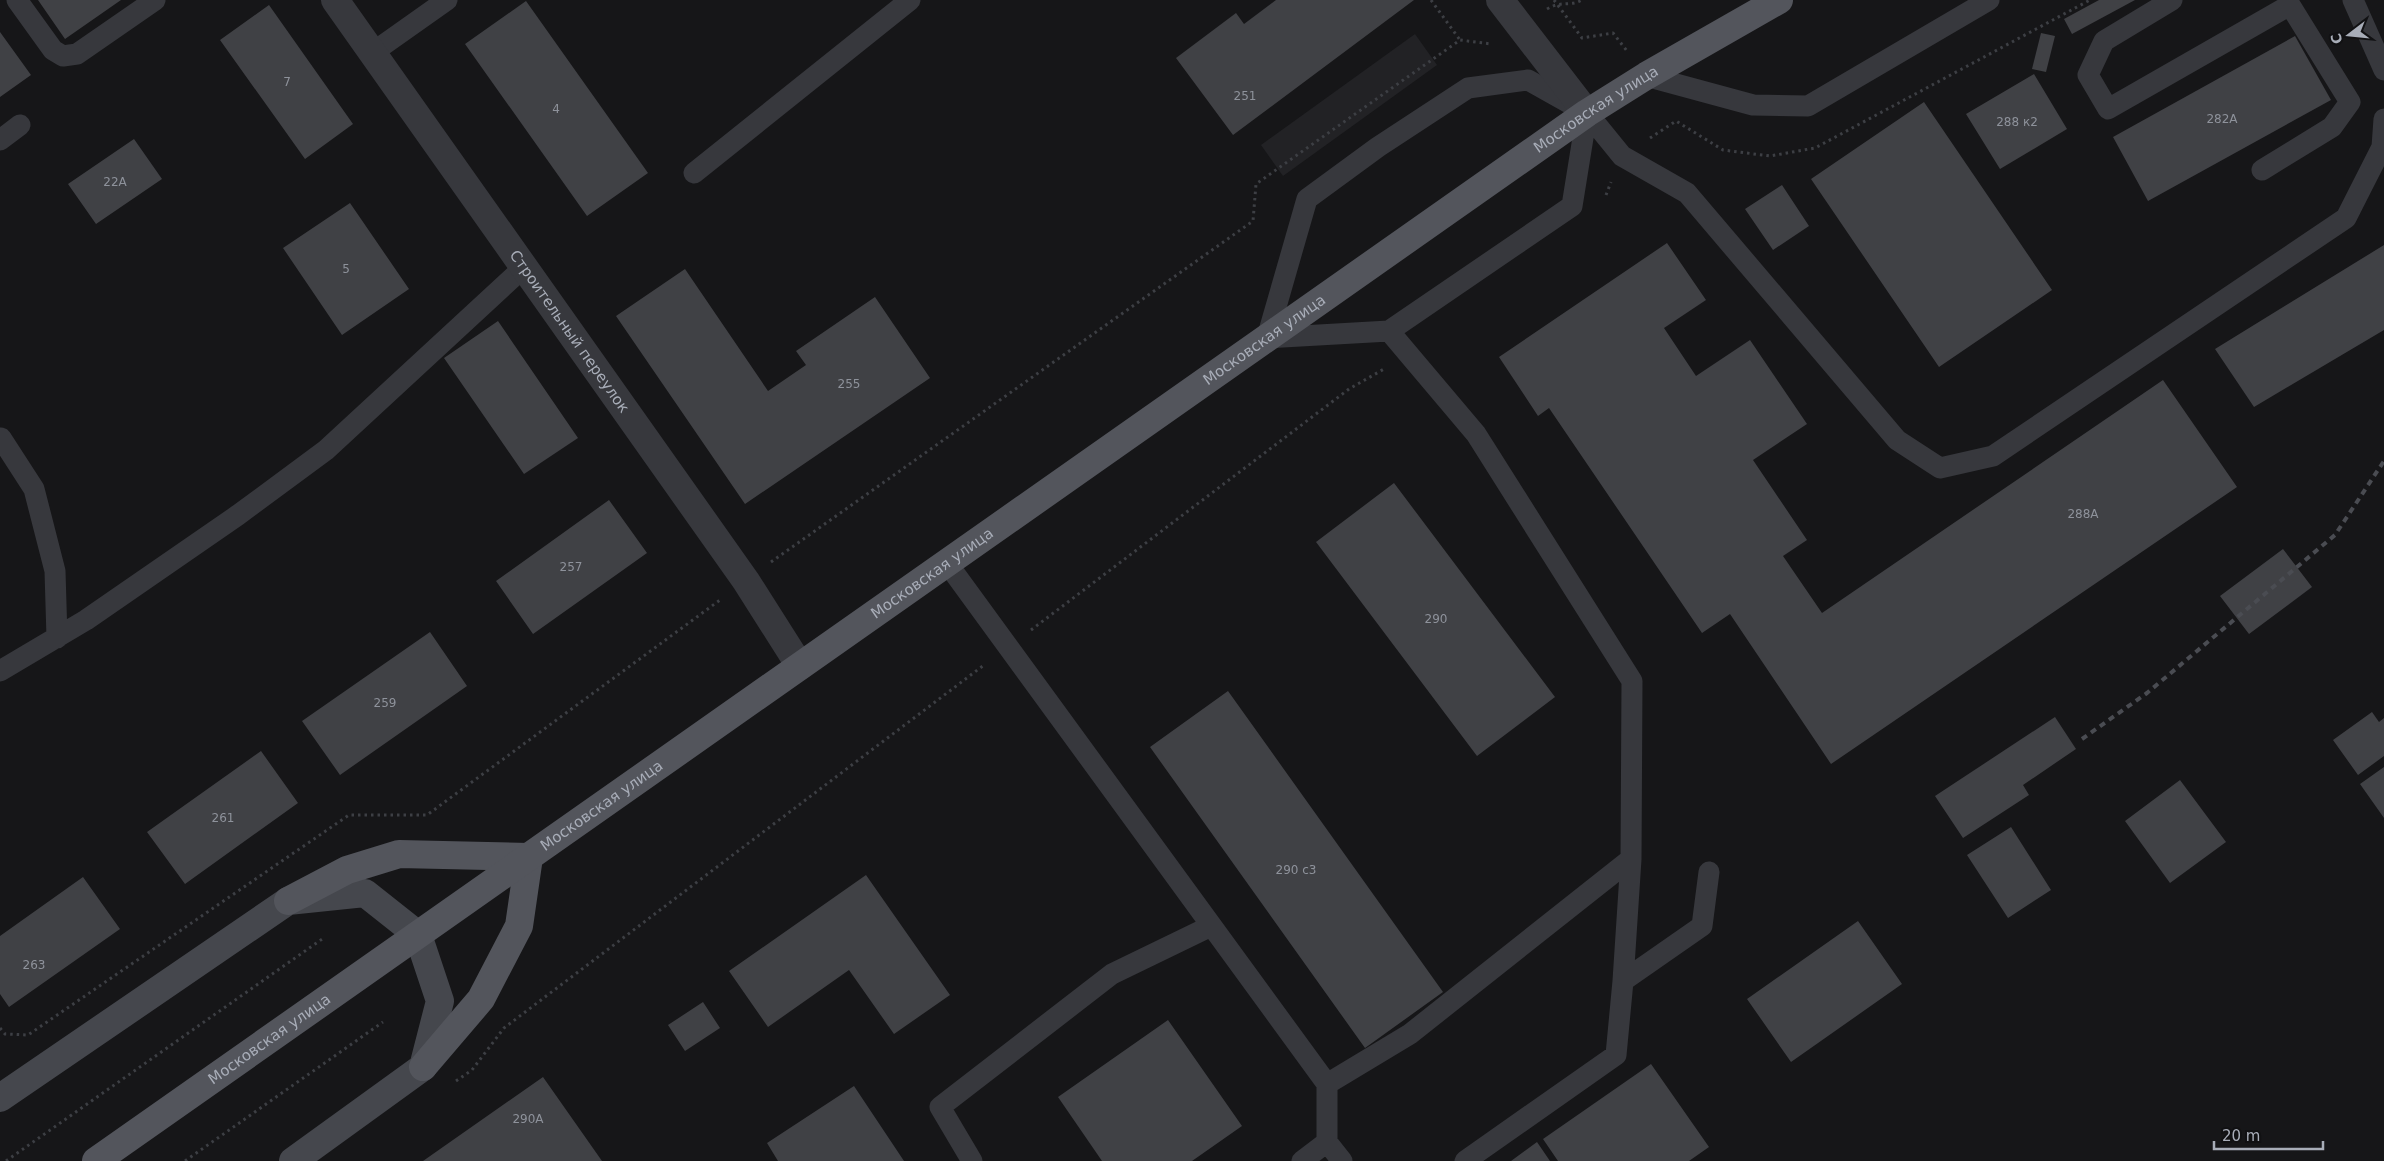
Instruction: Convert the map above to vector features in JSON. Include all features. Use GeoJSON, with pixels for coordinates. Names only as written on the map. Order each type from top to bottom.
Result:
{"type":"FeatureCollection","features":[{"type":"Feature","properties":{"kind":"main road","name":"Московская улица"},"geometry":{"type":"LineString","coordinates":[[96,1161],[1587,113],[1646,76],[1779,0]]}},
{"type":"Feature","properties":{"kind":"main road"},"geometry":{"type":"LineString","coordinates":[[0,1098],[288,902],[347,870],[398,854],[528,857],[519,926],[481,999],[423,1067],[293,1161]]}},
{"type":"Feature","properties":{"kind":"main road"},"geometry":{"type":"LineString","coordinates":[[288,902],[365,893],[418,935],[440,1001],[423,1067]]}},
{"type":"Feature","properties":{"kind":"street","name":"Строительный переулок"},"geometry":{"type":"LineString","coordinates":[[335,0],[746,581],[800,666]]}},
{"type":"Feature","properties":{"kind":"street"},"geometry":{"type":"LineString","coordinates":[[1500,0],[1587,113]]}},
{"type":"Feature","properties":{"kind":"lane"},"geometry":{"type":"LineString","coordinates":[[17,0],[53,50],[63,56],[77,54],[155,0]]}},
{"type":"Feature","properties":{"kind":"lane"},"geometry":{"type":"LineString","coordinates":[[372,53],[447,0]]}},
{"type":"Feature","properties":{"kind":"lane"},"geometry":{"type":"LineString","coordinates":[[694,173],[910,0]]}},
{"type":"Feature","properties":{"kind":"lane"},"geometry":{"type":"LineString","coordinates":[[1646,76],[1753,105],[1808,106],[1989,0]]}},
{"type":"Feature","properties":{"kind":"lane"},"geometry":{"type":"LineString","coordinates":[[2172,0],[2104,41],[2088,74],[2108,109],[2290,5],[2350,102],[2332,127],[2262,170]]}},
{"type":"Feature","properties":{"kind":"lane"},"geometry":{"type":"LineString","coordinates":[[2353,0],[2384,70]]}},
{"type":"Feature","properties":{"kind":"lane"},"geometry":{"type":"LineString","coordinates":[[1587,113],[1572,206],[1389,331],[1266,338],[1307,199],[1378,147],[1468,88],[1528,80],[1587,113],[1622,156],[1687,193],[1897,440],[1940,468],[1993,456],[2346,218],[2382,147],[2384,119]]}},
{"type":"Feature","properties":{"kind":"lane"},"geometry":{"type":"LineString","coordinates":[[0,140],[20,125]]}},
{"type":"Feature","properties":{"kind":"lane"},"geometry":{"type":"LineString","coordinates":[[0,671],[86,620],[238,515],[326,450],[524,267]]}},
{"type":"Feature","properties":{"kind":"lane"},"geometry":{"type":"LineString","coordinates":[[1389,331],[1476,434],[1632,681],[1632,859],[1616,1055],[1465,1161]]}},
{"type":"Feature","properties":{"kind":"lane"},"geometry":{"type":"LineString","coordinates":[[0,438],[34,489],[55,571],[56,638]]}},
{"type":"Feature","properties":{"kind":"lane"},"geometry":{"type":"LineString","coordinates":[[947,562],[1327,1084],[1327,1142],[1342,1161]]}},
{"type":"Feature","properties":{"kind":"lane"},"geometry":{"type":"LineString","coordinates":[[1327,1084],[1410,1034],[1632,859]]}},
{"type":"Feature","properties":{"kind":"lane"},"geometry":{"type":"LineString","coordinates":[[1623,981],[1702,926],[1709,872]]}},
{"type":"Feature","properties":{"kind":"lane"},"geometry":{"type":"LineString","coordinates":[[972,1161],[940,1107],[1112,974],[1211,926]]}},
{"type":"Feature","properties":{"kind":"lane"},"geometry":{"type":"LineString","coordinates":[[1302,1161],[1327,1142]]}},
{"type":"Feature","properties":{"kind":"path"},"geometry":{"type":"LineString","coordinates":[[1431,0],[1460,40]]}},
{"type":"Feature","properties":{"kind":"path"},"geometry":{"type":"LineString","coordinates":[[0,1028],[5,1034],[28,1035],[349,815],[427,815],[746,581],[1253,221],[1256,184],[1460,40],[1494,44],[1520,28],[1555,1],[1578,3],[1582,0]]}},
{"type":"Feature","properties":{"kind":"path"},"geometry":{"type":"LineString","coordinates":[[1604,200],[1622,156],[1676,121],[1723,150],[1770,156],[1815,148],[2090,0]]}},
{"type":"Feature","properties":{"kind":"path"},"geometry":{"type":"LineString","coordinates":[[448,1087],[472,1070],[504,1028],[1349,389],[1409,355]]}},
{"type":"Feature","properties":{"kind":"path"},"geometry":{"type":"LineString","coordinates":[[6,1161],[325,937]]}},
{"type":"Feature","properties":{"kind":"path"},"geometry":{"type":"LineString","coordinates":[[185,1161],[384,1022]]}},
{"type":"Feature","properties":{"kind":"shaded area"},"geometry":{"type":"Polygon","coordinates":[[[1415,34],[1437,65],[1283,176],[1261,145],[1415,34]]]}},
{"type":"Feature","properties":{"kind":"building"},"geometry":{"type":"Polygon","coordinates":[[[38,0],[121,0],[65,39],[38,0]]]}},
{"type":"Feature","properties":{"kind":"building"},"geometry":{"type":"Polygon","coordinates":[[[1276,0],[1414,0],[1233,135],[1176,58],[1236,13],[1244,24],[1276,0]]]}},
{"type":"Feature","properties":{"kind":"building"},"geometry":{"type":"Polygon","coordinates":[[[2099,0],[2135,0],[2072,34],[2064,19],[2099,0]]]}},
{"type":"Feature","properties":{"kind":"building"},"geometry":{"type":"Polygon","coordinates":[[[526,1],[648,173],[587,216],[465,44],[526,1]]]}},
{"type":"Feature","properties":{"kind":"building"},"geometry":{"type":"Polygon","coordinates":[[[269,5],[353,124],[305,159],[220,40],[269,5]]]}},
{"type":"Feature","properties":{"kind":"building"},"geometry":{"type":"Polygon","coordinates":[[[0,32],[31,75],[0,97],[0,32]]]}},
{"type":"Feature","properties":{"kind":"building"},"geometry":{"type":"Polygon","coordinates":[[[2041,33],[2055,36],[2046,72],[2032,69],[2041,33]]]}},
{"type":"Feature","properties":{"kind":"building"},"geometry":{"type":"Polygon","coordinates":[[[2295,36],[2331,100],[2148,201],[2113,137],[2295,36]]]}},
{"type":"Feature","properties":{"kind":"building"},"geometry":{"type":"Polygon","coordinates":[[[2034,74],[2067,129],[2000,169],[1966,114],[2034,74]]]}},
{"type":"Feature","properties":{"kind":"building"},"geometry":{"type":"Polygon","coordinates":[[[1924,102],[2052,290],[1939,367],[1811,179],[1924,102]]]}},
{"type":"Feature","properties":{"kind":"building"},"geometry":{"type":"Polygon","coordinates":[[[134,139],[162,179],[96,224],[68,184],[134,139]]]}},
{"type":"Feature","properties":{"kind":"building"},"geometry":{"type":"Polygon","coordinates":[[[1782,185],[1809,226],[1773,250],[1745,209],[1782,185]]]}},
{"type":"Feature","properties":{"kind":"building"},"geometry":{"type":"Polygon","coordinates":[[[350,203],[409,289],[342,335],[283,248],[350,203]]]}},
{"type":"Feature","properties":{"kind":"building"},"geometry":{"type":"Polygon","coordinates":[[[1667,243],[1706,300],[1664,328],[1696,376],[1750,340],[1807,424],[1753,460],[1807,540],[1783,556],[1822,613],[2163,380],[2237,487],[1831,764],[1730,614],[1702,633],[1549,408],[1538,416],[1499,357],[1667,243]]]}},
{"type":"Feature","properties":{"kind":"building"},"geometry":{"type":"Polygon","coordinates":[[[2384,245],[2384,330],[2254,407],[2215,349],[2384,245]]]}},
{"type":"Feature","properties":{"kind":"building"},"geometry":{"type":"Polygon","coordinates":[[[685,269],[768,391],[806,365],[796,351],[875,297],[930,378],[745,504],[616,316],[685,269]]]}},
{"type":"Feature","properties":{"kind":"building"},"geometry":{"type":"Polygon","coordinates":[[[498,321],[578,438],[524,474],[444,358],[498,321]]]}},
{"type":"Feature","properties":{"kind":"building"},"geometry":{"type":"Polygon","coordinates":[[[1394,483],[1555,697],[1477,756],[1316,542],[1394,483]]]}},
{"type":"Feature","properties":{"kind":"building"},"geometry":{"type":"Polygon","coordinates":[[[609,500],[647,553],[533,634],[496,581],[609,500]]]}},
{"type":"Feature","properties":{"kind":"building"},"geometry":{"type":"Polygon","coordinates":[[[2283,549],[2312,587],[2249,634],[2220,596],[2283,549]]]}},
{"type":"Feature","properties":{"kind":"building"},"geometry":{"type":"Polygon","coordinates":[[[430,632],[467,686],[340,775],[302,721],[430,632]]]}},
{"type":"Feature","properties":{"kind":"building"},"geometry":{"type":"Polygon","coordinates":[[[1228,691],[1443,992],[1365,1048],[1150,747],[1228,691]]]}},
{"type":"Feature","properties":{"kind":"building"},"geometry":{"type":"Polygon","coordinates":[[[2372,712],[2379,722],[2384,718],[2384,756],[2358,775],[2333,740],[2372,712]]]}},
{"type":"Feature","properties":{"kind":"building"},"geometry":{"type":"Polygon","coordinates":[[[2055,717],[2076,749],[2023,785],[2029,795],[1963,838],[1935,796],[2055,717]]]}},
{"type":"Feature","properties":{"kind":"building"},"geometry":{"type":"Polygon","coordinates":[[[261,751],[298,803],[185,884],[147,832],[261,751]]]}},
{"type":"Feature","properties":{"kind":"building"},"geometry":{"type":"Polygon","coordinates":[[[2384,767],[2384,818],[2360,784],[2384,767]]]}},
{"type":"Feature","properties":{"kind":"building"},"geometry":{"type":"Polygon","coordinates":[[[2180,780],[2226,842],[2170,883],[2125,821],[2180,780]]]}},
{"type":"Feature","properties":{"kind":"building"},"geometry":{"type":"Polygon","coordinates":[[[2011,827],[2051,890],[2008,918],[1967,855],[2011,827]]]}},
{"type":"Feature","properties":{"kind":"building"},"geometry":{"type":"Polygon","coordinates":[[[866,875],[950,995],[894,1034],[849,970],[768,1027],[729,971],[866,875]]]}},
{"type":"Feature","properties":{"kind":"building"},"geometry":{"type":"Polygon","coordinates":[[[83,877],[120,929],[9,1007],[0,994],[0,936],[83,877]]]}},
{"type":"Feature","properties":{"kind":"building"},"geometry":{"type":"Polygon","coordinates":[[[1858,921],[1902,984],[1791,1062],[1747,999],[1858,921]]]}},
{"type":"Feature","properties":{"kind":"building"},"geometry":{"type":"Polygon","coordinates":[[[703,1002],[720,1028],[685,1051],[668,1025],[703,1002]]]}},
{"type":"Feature","properties":{"kind":"building"},"geometry":{"type":"Polygon","coordinates":[[[1168,1020],[1242,1126],[1192,1161],[1102,1161],[1058,1097],[1168,1020]]]}},
{"type":"Feature","properties":{"kind":"building"},"geometry":{"type":"Polygon","coordinates":[[[1651,1064],[1709,1147],[1689,1161],[1558,1161],[1543,1139],[1651,1064]]]}},
{"type":"Feature","properties":{"kind":"building"},"geometry":{"type":"Polygon","coordinates":[[[543,1077],[602,1161],[423,1161],[543,1077]]]}},
{"type":"Feature","properties":{"kind":"building"},"geometry":{"type":"Polygon","coordinates":[[[854,1086],[904,1161],[778,1161],[767,1143],[854,1086]]]}},
{"type":"Feature","properties":{"kind":"building"},"geometry":{"type":"Polygon","coordinates":[[[1537,1142],[1550,1161],[1511,1161],[1537,1142]]]}},
{"type":"Feature","properties":{"kind":"railway"},"geometry":{"type":"LineString","coordinates":[[2082,739],[2147,693],[2335,535],[2384,461]]}}]}
